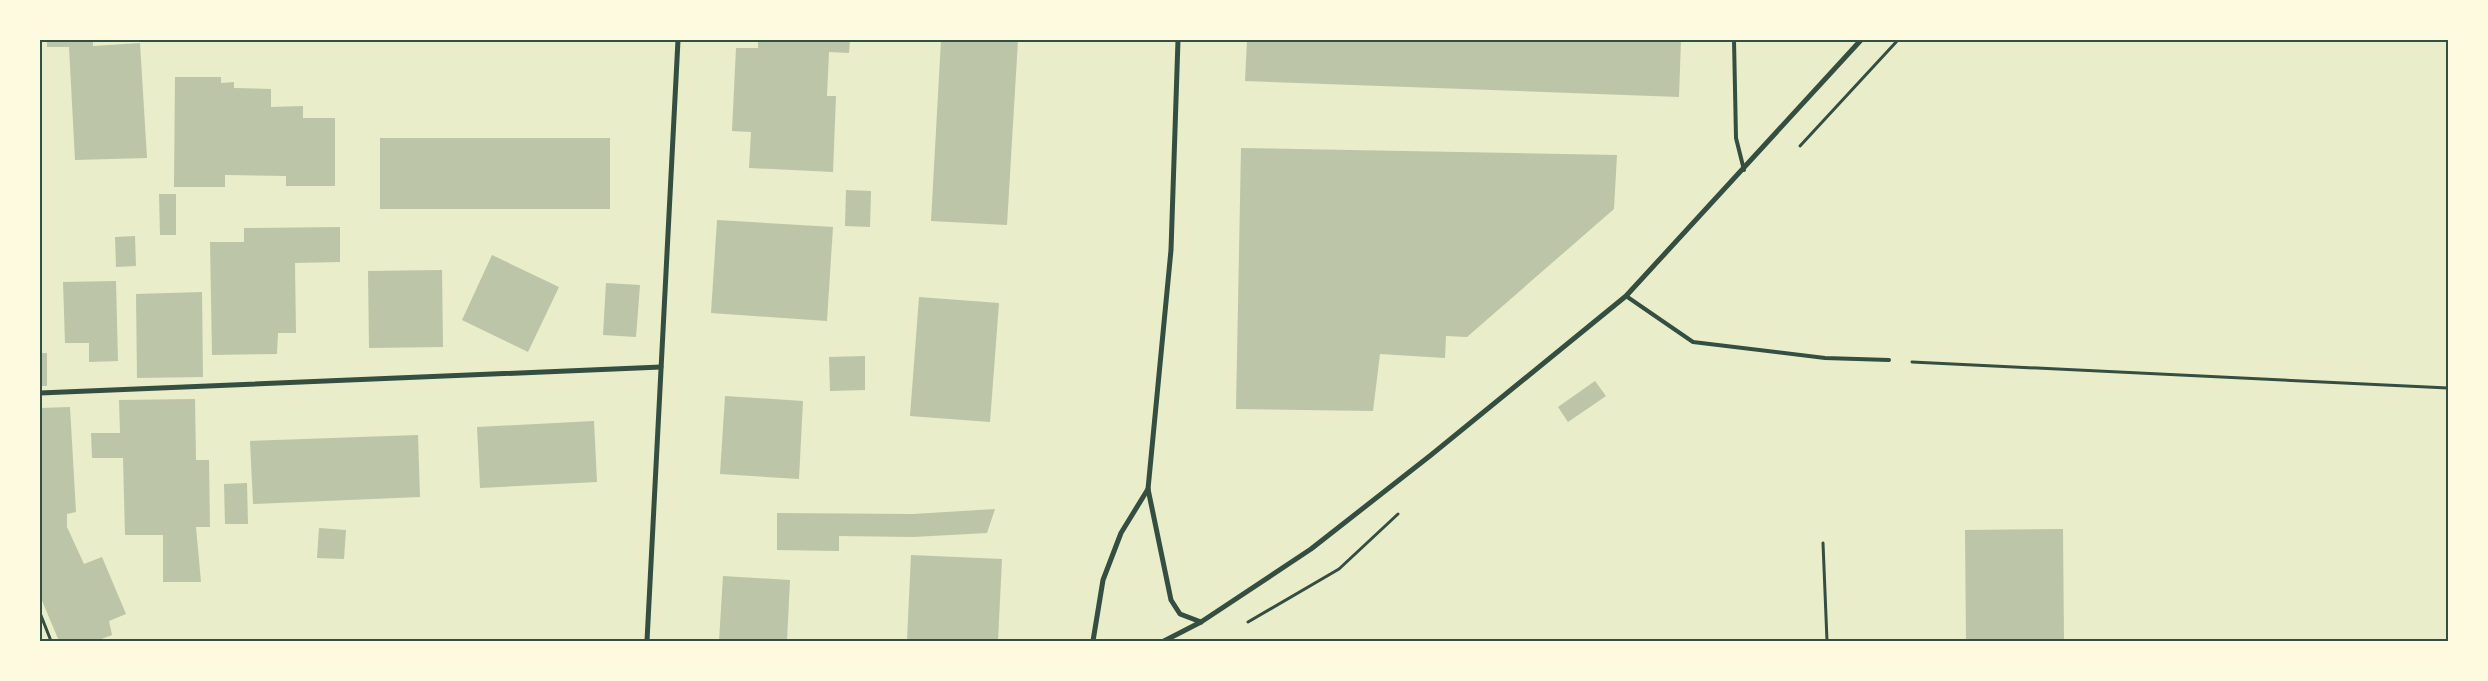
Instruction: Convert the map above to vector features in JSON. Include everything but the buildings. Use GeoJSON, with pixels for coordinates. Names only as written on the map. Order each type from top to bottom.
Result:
{"type":"FeatureCollection","features":[{"type":"Feature","properties":{"kind":"street"},"geometry":{"type":"LineString","coordinates":[[647,641],[678,40]]}},
{"type":"Feature","properties":{"kind":"street"},"geometry":{"type":"LineString","coordinates":[[1178,40],[1170,250],[1148,489],[1171,600],[1180,614],[1201,622]]}},
{"type":"Feature","properties":{"kind":"street"},"geometry":{"type":"LineString","coordinates":[[1164,641],[1201,622],[1312,548],[1431,455],[1626,296],[1744,170],[1861,40]]}},
{"type":"Feature","properties":{"kind":"street"},"geometry":{"type":"LineString","coordinates":[[40,393],[661,367]]}},
{"type":"Feature","properties":{"kind":"street"},"geometry":{"type":"LineString","coordinates":[[1094,641],[1103,580],[1121,533],[1148,489]]}},
{"type":"Feature","properties":{"kind":"lane"},"geometry":{"type":"LineString","coordinates":[[1734,40],[1736,138],[1744,170]]}},
{"type":"Feature","properties":{"kind":"lane"},"geometry":{"type":"LineString","coordinates":[[1626,296],[1693,342],[1825,358],[1889,360]]}},
{"type":"Feature","properties":{"kind":"path"},"geometry":{"type":"LineString","coordinates":[[1889,360],[2448,388]]}},
{"type":"Feature","properties":{"kind":"path"},"geometry":{"type":"LineString","coordinates":[[1823,543],[1827,641]]}},
{"type":"Feature","properties":{"kind":"path"},"geometry":{"type":"LineString","coordinates":[[40,613],[51,641]]}}]}
